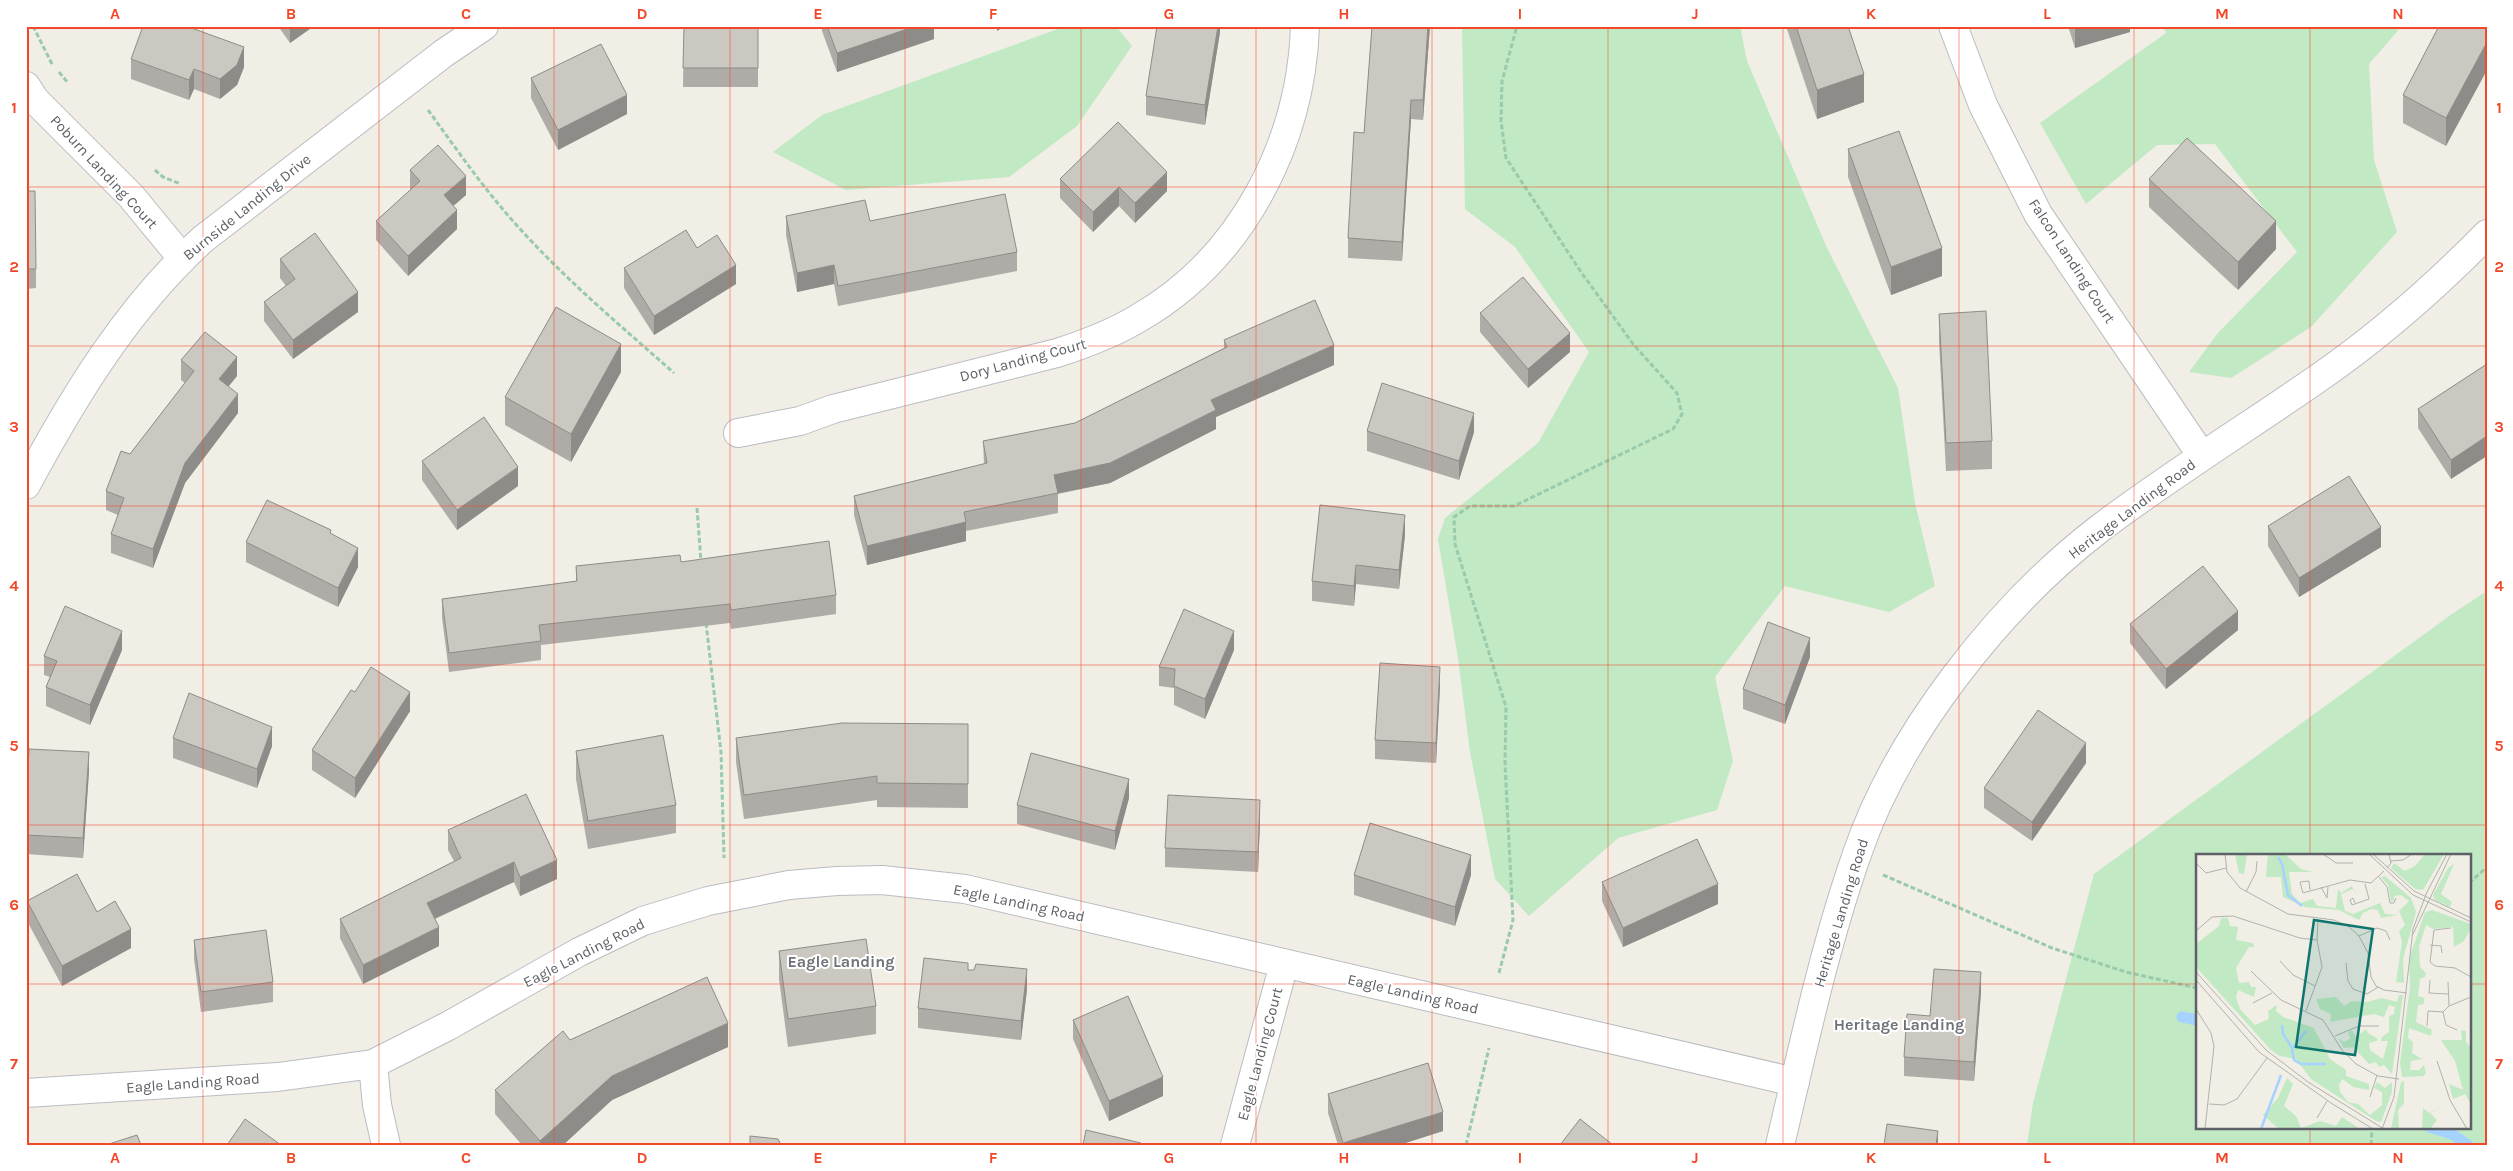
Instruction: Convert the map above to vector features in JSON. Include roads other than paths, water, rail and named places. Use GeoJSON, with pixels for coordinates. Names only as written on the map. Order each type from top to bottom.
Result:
{"type":"FeatureCollection","features":[{"type":"Feature","properties":{"kind":"street","name":"Burnside Landing Drive"},"geometry":{"type":"LineString","coordinates":[[26,485],[64,415],[101,358],[128,321],[182,258],[203,239],[429,65],[484,26]]}},
{"type":"Feature","properties":{"kind":"street","name":"Dory Landing Court"},"geometry":{"type":"LineString","coordinates":[[738,433],[800,421],[833,409],[1057,353],[1093,341],[1138,319],[1174,294],[1203,269],[1240,227],[1272,170],[1293,108],[1300,79],[1304,26]]}},
{"type":"Feature","properties":{"kind":"street","name":"Falcon Landing Court"},"geometry":{"type":"LineString","coordinates":[[1953,26],[1983,105],[2038,214],[2202,456]]}},
{"type":"Feature","properties":{"kind":"street","name":"Poburn Landing Court"},"geometry":{"type":"LineString","coordinates":[[26,86],[35,100],[131,196],[182,258]]}},
{"type":"Feature","properties":{"kind":"street","name":"Heritage Landing Road"},"geometry":{"type":"LineString","coordinates":[[1780,1145],[1820,981],[1857,852],[1886,785],[1921,724],[1980,646],[2041,580],[2098,530],[2202,456],[2335,366],[2454,268],[2487,234]]}},
{"type":"Feature","properties":{"kind":"street","name":"Eagle Landing Road"},"geometry":{"type":"LineString","coordinates":[[26,1093],[278,1077],[374,1064],[448,1026],[579,952],[643,921],[708,901],[797,884],[882,880],[965,889],[1795,1082]]}},
{"type":"Feature","properties":{"kind":"street","name":"Eagle Landing Court"},"geometry":{"type":"LineString","coordinates":[[1234,1145],[1284,964]]}},
{"type":"Feature","properties":{"kind":"street"},"geometry":{"type":"LineString","coordinates":[[374,1064],[378,1105],[386,1145]]}},
{"type":"Feature","properties":{"kind":"waterway"},"geometry":{"type":"LineString","coordinates":[[2182,1017],[2196,1020]]}},
{"type":"Feature","properties":{"kind":"waterway"},"geometry":{"type":"LineString","coordinates":[[2432,1128],[2452,1134],[2468,1145]]}},
{"type":"Feature","properties":{"kind":"district","name":"Eagle Landing"},"geometry":{"type":"Point","coordinates":[841,961]}},
{"type":"Feature","properties":{"kind":"district","name":"Heritage Landing"},"geometry":{"type":"Point","coordinates":[1899,1024]}}]}
